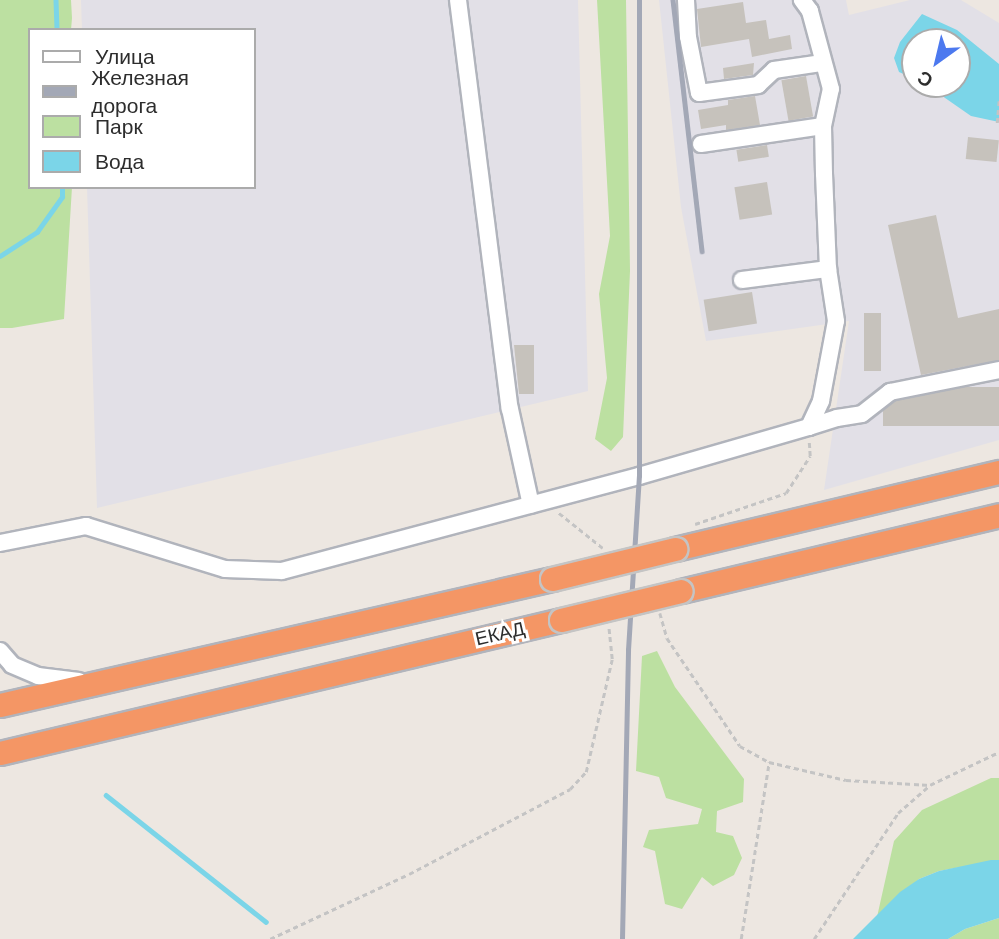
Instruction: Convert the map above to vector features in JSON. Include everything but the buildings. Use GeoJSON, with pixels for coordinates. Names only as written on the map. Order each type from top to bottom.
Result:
{"type":"FeatureCollection","features":[{"type":"Feature","properties":{"kind":"highway"},"geometry":{"type":"LineString","coordinates":[[0,705],[552,579],[999,472]]}},
{"type":"Feature","properties":{"kind":"highway","name":"ЕКАД"},"geometry":{"type":"LineString","coordinates":[[0,753],[999,515]]}},
{"type":"Feature","properties":{"kind":"street"},"geometry":{"type":"LineString","coordinates":[[458,0],[510,409],[537,502]]}},
{"type":"Feature","properties":{"kind":"street"},"geometry":{"type":"LineString","coordinates":[[685,0],[688,37],[699,93],[758,85],[774,70],[822,62]]}},
{"type":"Feature","properties":{"kind":"street"},"geometry":{"type":"LineString","coordinates":[[802,0],[810,11],[831,89],[823,126],[828,269],[836,321],[821,401],[809,427]]}},
{"type":"Feature","properties":{"kind":"street"},"geometry":{"type":"LineString","coordinates":[[701,144],[823,126]]}},
{"type":"Feature","properties":{"kind":"street"},"geometry":{"type":"LineString","coordinates":[[742,280],[828,269]]}},
{"type":"Feature","properties":{"kind":"street"},"geometry":{"type":"LineString","coordinates":[[0,543],[86,526],[225,569],[282,571],[837,418],[863,414],[890,392],[999,370]]}},
{"type":"Feature","properties":{"kind":"street"},"geometry":{"type":"LineString","coordinates":[[0,651],[12,665],[37,676],[106,682]]}},
{"type":"Feature","properties":{"kind":"path"},"geometry":{"type":"LineString","coordinates":[[997,123],[999,101]]}},
{"type":"Feature","properties":{"kind":"path"},"geometry":{"type":"LineString","coordinates":[[537,502],[603,547],[604,559]]}},
{"type":"Feature","properties":{"kind":"path"},"geometry":{"type":"LineString","coordinates":[[270,939],[409,874],[570,789],[586,772],[612,659],[608,622]]}},
{"type":"Feature","properties":{"kind":"path"},"geometry":{"type":"LineString","coordinates":[[814,939],[898,813],[930,785],[999,752]]}},
{"type":"Feature","properties":{"kind":"path"},"geometry":{"type":"LineString","coordinates":[[741,939],[769,762],[846,780],[930,785]]}},
{"type":"Feature","properties":{"kind":"shaded area"},"geometry":{"type":"Polygon","coordinates":[[[81,0],[578,0],[588,391],[97,508],[87,189],[256,189],[256,28],[82,28],[81,0]]]}},
{"type":"Feature","properties":{"kind":"shaded area"},"geometry":{"type":"Polygon","coordinates":[[[659,0],[846,0],[849,15],[910,0],[961,0],[999,23],[999,440],[824,490],[849,321],[706,341],[681,207],[659,0]]]}},
{"type":"Feature","properties":{"kind":"green space"},"geometry":{"type":"Polygon","coordinates":[[[0,0],[71,0],[71,28],[28,28],[28,189],[72,189],[64,319],[0,328],[0,0]]]}},
{"type":"Feature","properties":{"kind":"green space"},"geometry":{"type":"Polygon","coordinates":[[[597,0],[626,0],[630,271],[623,437],[611,451],[595,439],[607,378],[599,294],[610,236],[597,0]]]}},
{"type":"Feature","properties":{"kind":"green space"},"geometry":{"type":"Polygon","coordinates":[[[657,651],[675,687],[744,779],[743,802],[717,811],[716,832],[733,836],[742,858],[734,875],[713,886],[702,877],[682,909],[665,904],[655,851],[643,847],[649,830],[698,824],[702,809],[666,798],[659,777],[636,771],[642,656],[657,651]]]}},
{"type":"Feature","properties":{"kind":"green space"},"geometry":{"type":"Polygon","coordinates":[[[991,778],[999,778],[999,860],[939,871],[919,879],[877,917],[894,841],[922,810],[991,778]]]}},
{"type":"Feature","properties":{"kind":"green space"},"geometry":{"type":"Polygon","coordinates":[[[999,918],[999,939],[948,939],[965,929],[999,918]]]}},
{"type":"Feature","properties":{"kind":"water"},"geometry":{"type":"Polygon","coordinates":[[[922,14],[953,28],[911,28],[922,14]]]}},
{"type":"Feature","properties":{"kind":"water"},"geometry":{"type":"Polygon","coordinates":[[[901,41],[901,73],[894,58],[901,41]]]}},
{"type":"Feature","properties":{"kind":"water"},"geometry":{"type":"Polygon","coordinates":[[[971,41],[999,64],[999,122],[971,116],[945,98],[971,98],[971,41]]]}},
{"type":"Feature","properties":{"kind":"water"},"geometry":{"type":"Polygon","coordinates":[[[999,860],[999,918],[965,929],[948,939],[853,939],[900,892],[919,879],[939,871],[999,860]]]}},
{"type":"Feature","properties":{"kind":"waterway"},"geometry":{"type":"LineString","coordinates":[[56,0],[57,28]]}},
{"type":"Feature","properties":{"kind":"waterway"},"geometry":{"type":"LineString","coordinates":[[0,256],[37,232],[62,197],[62,189]]}},
{"type":"Feature","properties":{"kind":"waterway"},"geometry":{"type":"LineString","coordinates":[[106,795],[266,922]]}},
{"type":"Feature","properties":{"kind":"railway"},"geometry":{"type":"LineString","coordinates":[[622,939],[628,650],[639,476],[639,0]]}},
{"type":"Feature","properties":{"kind":"railway"},"geometry":{"type":"LineString","coordinates":[[673,0],[702,251]]}}]}
